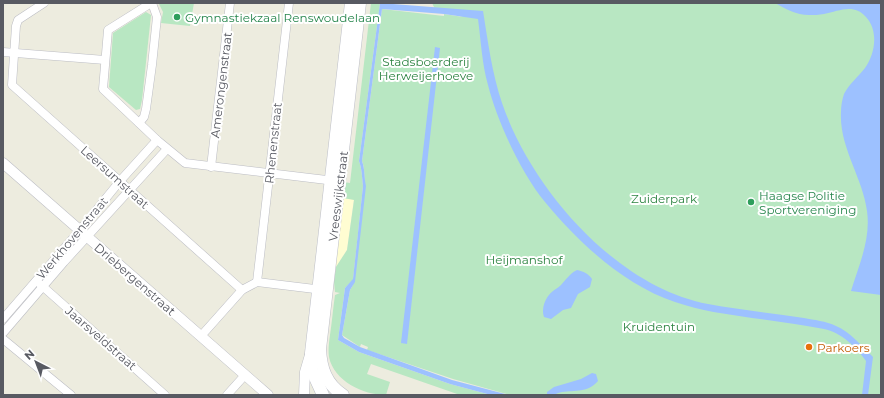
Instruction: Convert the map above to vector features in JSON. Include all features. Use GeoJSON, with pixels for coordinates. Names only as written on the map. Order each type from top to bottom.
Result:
{"type":"FeatureCollection","features":[{"type":"Feature","properties":{"kind":"main road","name":"Vreeswijkstraat"},"geometry":{"type":"LineString","coordinates":[[335,181],[351,3]]}},
{"type":"Feature","properties":{"kind":"main road","name":"Vreeswijkstraat"},"geometry":{"type":"LineString","coordinates":[[342,395],[329,392],[312,371],[311,353],[322,290],[335,181],[360,3]]}},
{"type":"Feature","properties":{"kind":"main road","name":"Vreeswijkstraat"},"geometry":{"type":"LineString","coordinates":[[322,290],[320,358],[329,392]]}},
{"type":"Feature","properties":{"kind":"street","name":"Leersumstraat"},"geometry":{"type":"LineString","coordinates":[[44,3],[18,20],[16,26],[12,85],[242,290]]}},
{"type":"Feature","properties":{"kind":"street"},"geometry":{"type":"LineString","coordinates":[[139,123],[144,117],[146,109],[157,17],[152,3],[108,30],[103,89],[139,123],[157,140],[185,164],[335,181]]}},
{"type":"Feature","properties":{"kind":"street","name":"Amerongenstraat"},"geometry":{"type":"LineString","coordinates":[[211,167],[230,3]]}},
{"type":"Feature","properties":{"kind":"street","name":"Rhenenstraat"},"geometry":{"type":"LineString","coordinates":[[257,282],[289,3]]}},
{"type":"Feature","properties":{"kind":"street"},"geometry":{"type":"LineString","coordinates":[[3,52],[106,60]]}},
{"type":"Feature","properties":{"kind":"street","name":"Werkhovenstraat"},"geometry":{"type":"LineString","coordinates":[[3,333],[43,287],[84,234],[120,181],[157,140]]}},
{"type":"Feature","properties":{"kind":"street","name":"Werkhovenstraat"},"geometry":{"type":"LineString","coordinates":[[3,318],[36,281],[129,189],[167,148]]}},
{"type":"Feature","properties":{"kind":"street","name":"Driebergenstraat"},"geometry":{"type":"LineString","coordinates":[[3,164],[268,395]]}},
{"type":"Feature","properties":{"kind":"street","name":"Jaarsveldstraat"},"geometry":{"type":"LineString","coordinates":[[36,281],[165,395]]}},
{"type":"Feature","properties":{"kind":"street"},"geometry":{"type":"LineString","coordinates":[[201,336],[242,290],[257,282],[322,290]]}},
{"type":"Feature","properties":{"kind":"street"},"geometry":{"type":"LineString","coordinates":[[3,339],[72,395]]}},
{"type":"Feature","properties":{"kind":"street","name":"Vreeswijkstraat"},"geometry":{"type":"LineString","coordinates":[[304,395],[305,372],[311,353]]}},
{"type":"Feature","properties":{"kind":"street"},"geometry":{"type":"LineString","coordinates":[[227,395],[244,375]]}},
{"type":"Feature","properties":{"kind":"shaded area"},"geometry":{"type":"Polygon","coordinates":[[[343,198],[354,199],[347,250],[336,267],[335,261],[343,198]]]}},
{"type":"Feature","properties":{"kind":"green space","name":"Gymnastiekzaal Renswoudelaan"},"geometry":{"type":"Polygon","coordinates":[[[194,3],[190,26],[161,23],[163,12],[159,4],[194,3]]]}},
{"type":"Feature","properties":{"kind":"green space"},"geometry":{"type":"Polygon","coordinates":[[[371,3],[380,3],[359,161],[363,186],[353,280],[345,288],[338,340],[359,352],[450,384],[491,395],[460,395],[371,364],[367,374],[390,382],[386,395],[368,392],[343,380],[332,366],[329,357],[329,343],[335,295],[340,293],[335,292],[334,282],[336,267],[347,250],[354,200],[343,198],[344,182],[350,183],[371,3]]]}},
{"type":"Feature","properties":{"kind":"green space","name":"Zuiderpark"},"geometry":{"type":"Polygon","coordinates":[[[432,3],[881,3],[881,395],[510,395],[453,379],[367,350],[368,347],[361,344],[360,347],[342,335],[350,290],[353,285],[365,184],[362,161],[382,9],[463,17],[435,9],[432,3]]]}},
{"type":"Feature","properties":{"kind":"green space"},"geometry":{"type":"Polygon","coordinates":[[[146,12],[151,15],[142,100],[140,109],[136,110],[109,87],[113,33],[146,12]]]}},
{"type":"Feature","properties":{"kind":"water"},"geometry":{"type":"Polygon","coordinates":[[[380,3],[483,11],[496,80],[502,103],[515,135],[533,168],[581,229],[610,255],[641,277],[674,294],[708,304],[820,321],[832,324],[841,329],[856,340],[873,357],[868,395],[862,395],[866,361],[848,341],[836,333],[824,329],[694,308],[656,295],[620,274],[572,233],[536,190],[527,177],[511,146],[497,114],[488,85],[483,61],[478,19],[444,14],[382,9],[362,161],[366,186],[355,282],[350,290],[342,335],[344,338],[360,347],[452,380],[509,395],[491,395],[450,384],[359,352],[338,340],[345,288],[353,279],[363,186],[359,161],[380,3]]]}},
{"type":"Feature","properties":{"kind":"water"},"geometry":{"type":"Polygon","coordinates":[[[775,3],[881,3],[881,295],[851,291],[864,252],[868,221],[865,199],[847,150],[841,125],[841,108],[844,94],[848,87],[865,68],[871,56],[874,42],[873,29],[866,17],[856,10],[846,9],[815,15],[804,15],[791,11],[775,3]]]}},
{"type":"Feature","properties":{"kind":"water"},"geometry":{"type":"Polygon","coordinates":[[[435,47],[440,48],[407,344],[401,343],[435,47]]]}},
{"type":"Feature","properties":{"kind":"water"},"geometry":{"type":"Polygon","coordinates":[[[577,270],[586,273],[591,277],[590,287],[578,294],[571,308],[563,310],[551,319],[544,317],[543,307],[548,296],[577,270]]]}},
{"type":"Feature","properties":{"kind":"water"},"geometry":{"type":"Polygon","coordinates":[[[592,373],[596,374],[598,381],[590,388],[562,392],[553,395],[547,394],[547,392],[554,387],[581,379],[592,373]]]}},
{"type":"Feature","properties":{"kind":"place","name":"Gymnastiekzaal Renswoudelaan"},"geometry":{"type":"Point","coordinates":[177,17]}},
{"type":"Feature","properties":{"kind":"place","name":"Haagse Politie Sportvereniging"},"geometry":{"type":"Point","coordinates":[751,202]}},
{"type":"Feature","properties":{"kind":"place","name":"Parkoers"},"geometry":{"type":"Point","coordinates":[809,347]}},
{"type":"Feature","properties":{"kind":"park label","name":"Stadsboerderij Herweijerhoeve"},"geometry":{"type":"Point","coordinates":[426,68]}},
{"type":"Feature","properties":{"kind":"park label","name":"Heijmanshof"},"geometry":{"type":"Point","coordinates":[524,259]}},
{"type":"Feature","properties":{"kind":"park label","name":"Kruidentuin"},"geometry":{"type":"Point","coordinates":[659,326]}}]}
